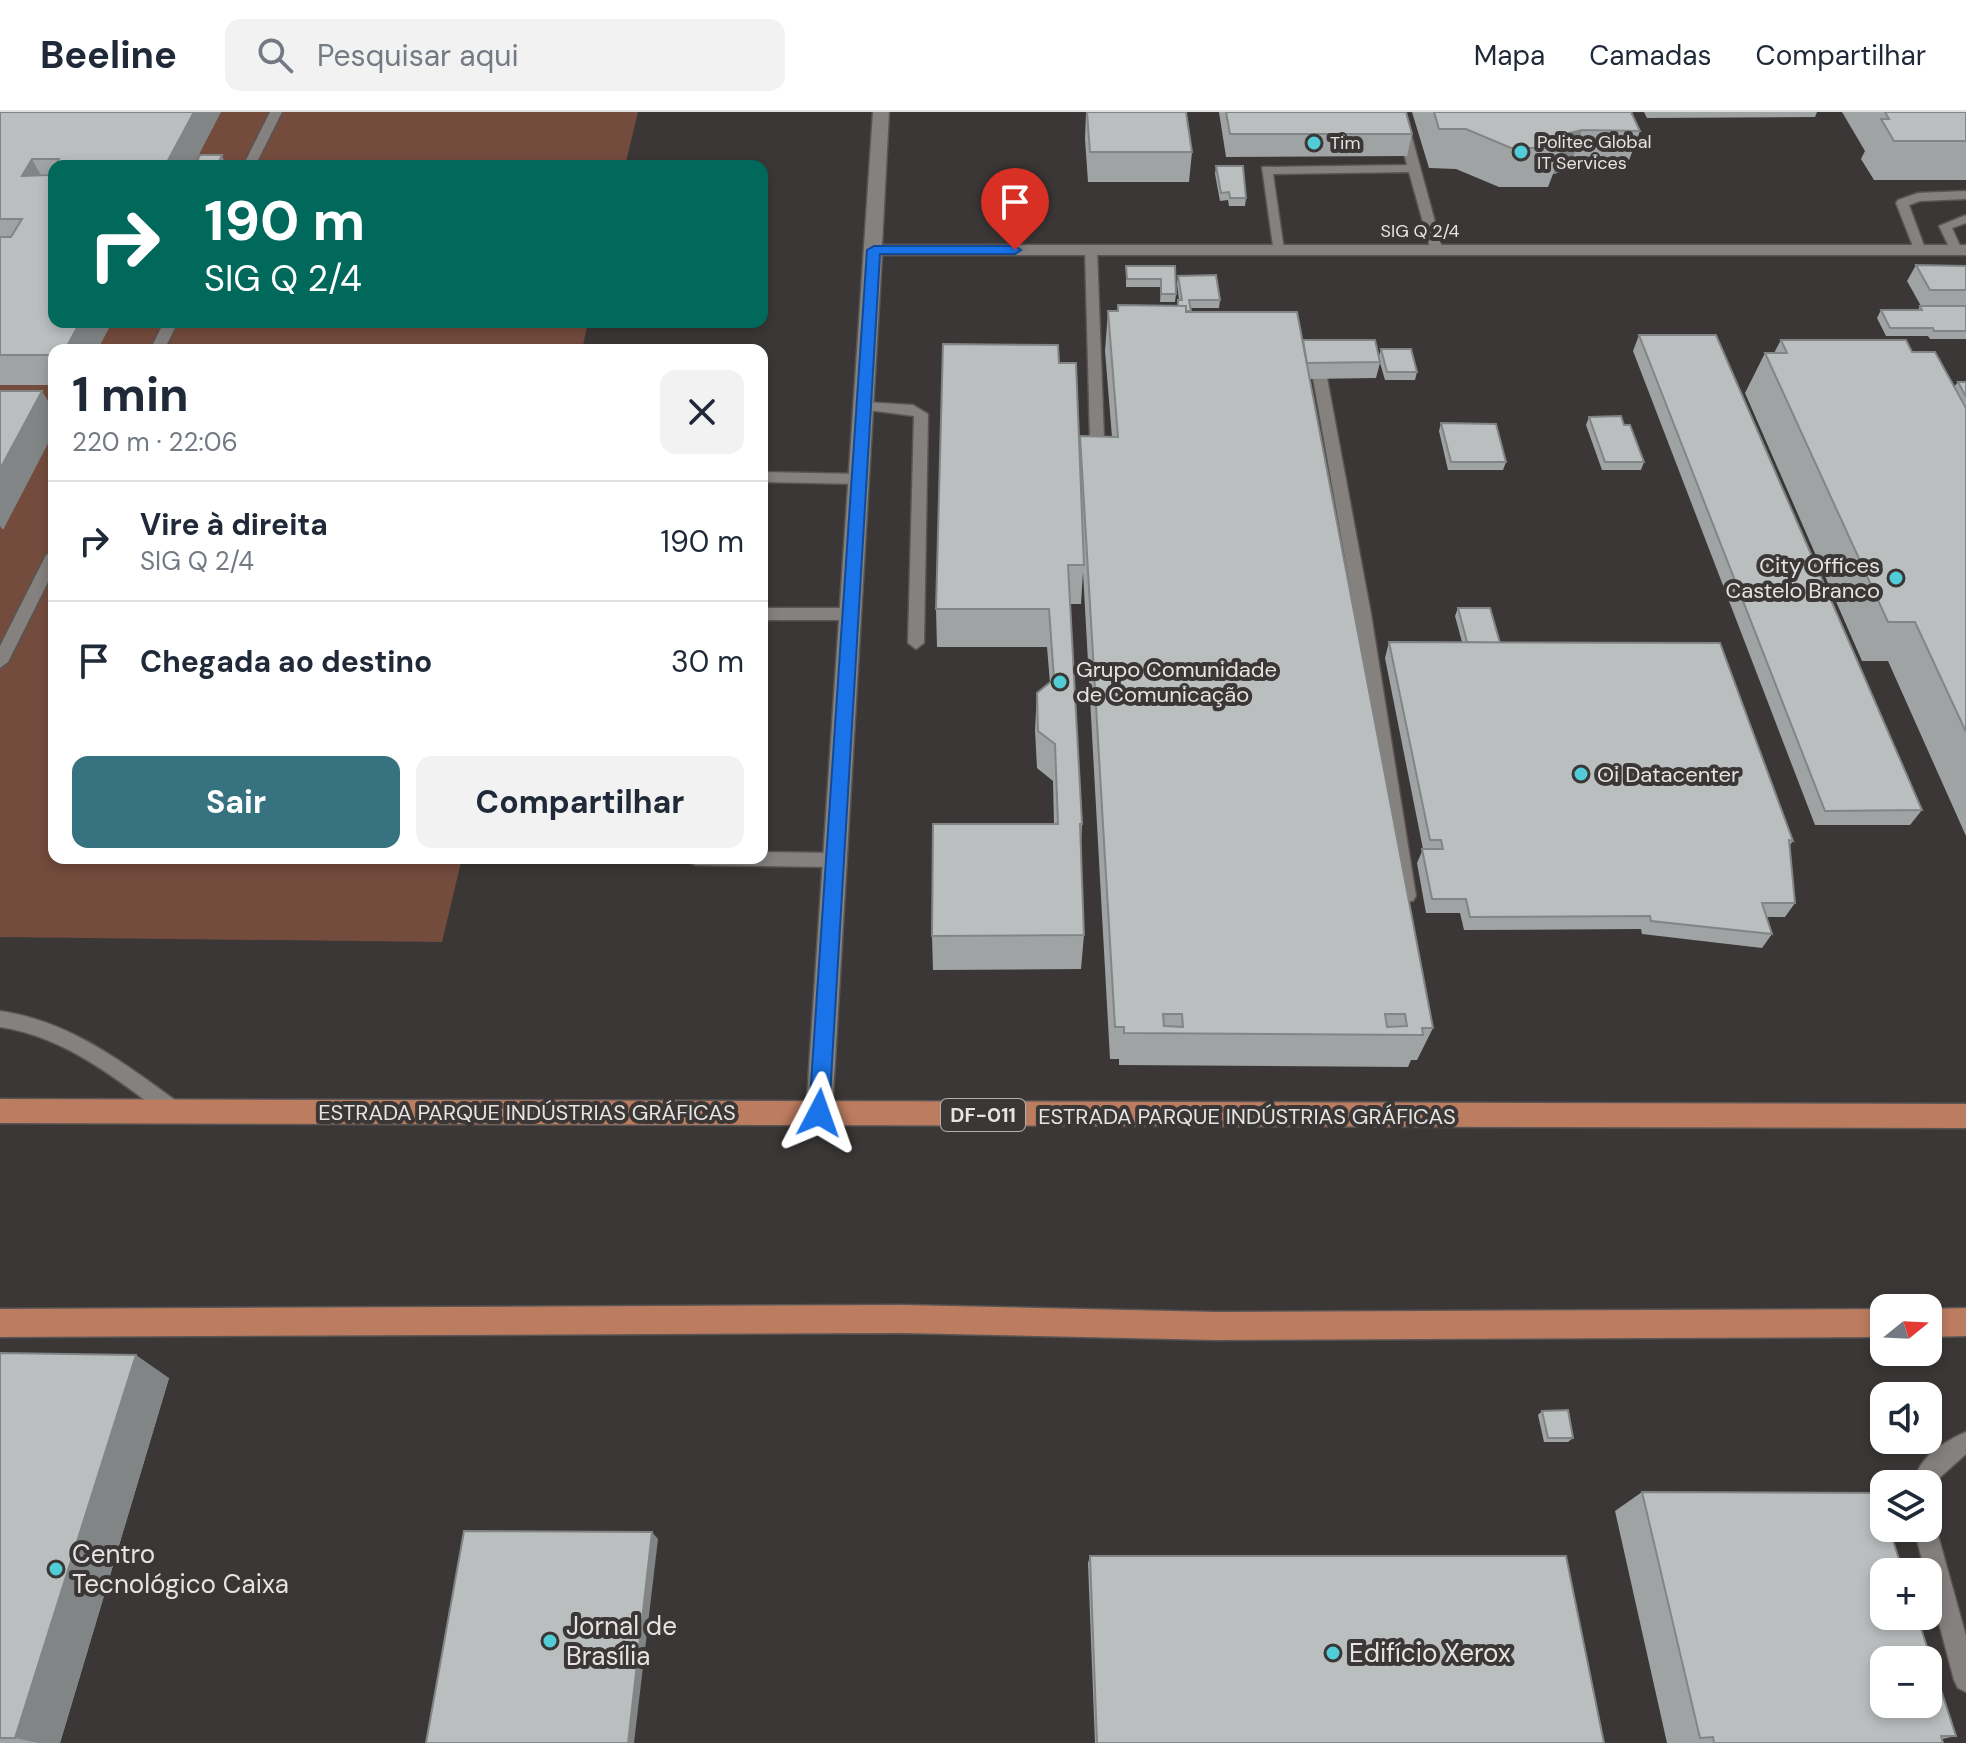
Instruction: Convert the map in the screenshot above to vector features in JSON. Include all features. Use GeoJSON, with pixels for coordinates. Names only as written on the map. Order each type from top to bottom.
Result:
{"type":"FeatureCollection","features":[{"type":"Feature","properties":{"kind":"main road","name":"ESTRADA PARQUE INDÚSTRIAS GRÁFICAS"},"geometry":{"type":"LineString","coordinates":[[0,1111],[1966,1116]]}},
{"type":"Feature","properties":{"kind":"main road"},"geometry":{"type":"LineString","coordinates":[[0,1323],[903,1319],[1216,1326],[1870,1323]]}},
{"type":"Feature","properties":{"kind":"main road"},"geometry":{"type":"LineString","coordinates":[[1942,1323],[1966,1322]]}},
{"type":"Feature","properties":{"kind":"street"},"geometry":{"type":"LineString","coordinates":[[819,1113],[881,112]]}},
{"type":"Feature","properties":{"kind":"street","name":"SIG Q 2/4"},"geometry":{"type":"LineString","coordinates":[[874,250],[1961,250]]}},
{"type":"Feature","properties":{"kind":"lane"},"geometry":{"type":"LineString","coordinates":[[252,160],[276,112]]}},
{"type":"Feature","properties":{"kind":"lane"},"geometry":{"type":"LineString","coordinates":[[1399,112],[1437,251]]}},
{"type":"Feature","properties":{"kind":"lane"},"geometry":{"type":"LineString","coordinates":[[1278,250],[1266,170],[1415,168]]}},
{"type":"Feature","properties":{"kind":"lane"},"geometry":{"type":"LineString","coordinates":[[1920,251],[1902,203],[1918,197],[1966,195]]}},
{"type":"Feature","properties":{"kind":"lane"},"geometry":{"type":"LineString","coordinates":[[1961,250],[1945,226],[1966,219]]}},
{"type":"Feature","properties":{"kind":"lane"},"geometry":{"type":"LineString","coordinates":[[1091,250],[1097,439]]}},
{"type":"Feature","properties":{"kind":"lane"},"geometry":{"type":"LineString","coordinates":[[1320,378],[1363,614],[1411,919]]}},
{"type":"Feature","properties":{"kind":"lane"},"geometry":{"type":"LineString","coordinates":[[865,406],[913,409],[921,414],[916,643]]}},
{"type":"Feature","properties":{"kind":"lane"},"geometry":{"type":"LineString","coordinates":[[768,477],[859,479]]}},
{"type":"Feature","properties":{"kind":"lane"},"geometry":{"type":"LineString","coordinates":[[0,662],[48,567]]}},
{"type":"Feature","properties":{"kind":"lane"},"geometry":{"type":"LineString","coordinates":[[768,614],[850,614]]}},
{"type":"Feature","properties":{"kind":"lane"},"geometry":{"type":"LineString","coordinates":[[768,859],[834,860]]}},
{"type":"Feature","properties":{"kind":"lane"},"geometry":{"type":"LineString","coordinates":[[0,1019],[22,1020],[89,1050],[175,1111]]}},
{"type":"Feature","properties":{"kind":"lane"},"geometry":{"type":"LineString","coordinates":[[1931,1470],[1955,1448],[1966,1443]]}},
{"type":"Feature","properties":{"kind":"lane"},"geometry":{"type":"LineString","coordinates":[[1929,1542],[1966,1680]]}},
{"type":"Feature","properties":{"kind":"shaded area"},"geometry":{"type":"Polygon","coordinates":[[[0,112],[638,112],[626,160],[48,160],[48,328],[587,328],[583,344],[48,344],[48,864],[461,864],[442,942],[0,937],[0,112]]]}},
{"type":"Feature","properties":{"kind":"building"},"geometry":{"type":"Polygon","coordinates":[[[0,112],[194,112],[168,160],[32,159],[22,176],[48,175],[48,328],[77,328],[68,344],[48,344],[48,355],[0,355],[0,237],[11,237],[22,219],[0,219],[0,112]]]}},
{"type":"Feature","properties":{"kind":"building"},"geometry":{"type":"Polygon","coordinates":[[[1087,112],[1186,112],[1192,152],[1090,152],[1087,112]]]}},
{"type":"Feature","properties":{"kind":"building"},"geometry":{"type":"Polygon","coordinates":[[[1226,112],[1406,112],[1412,134],[1230,134],[1226,112]]]}},
{"type":"Feature","properties":{"kind":"building"},"geometry":{"type":"Polygon","coordinates":[[[1434,112],[1631,112],[1640,131],[1582,130],[1556,136],[1561,148],[1511,148],[1466,129],[1439,129],[1434,112]]]}},
{"type":"Feature","properties":{"kind":"building"},"geometry":{"type":"Polygon","coordinates":[[[1885,112],[1966,112],[1966,141],[1894,141],[1881,119],[1889,119],[1885,112]]]}},
{"type":"Feature","properties":{"kind":"building"},"geometry":{"type":"Polygon","coordinates":[[[200,155],[222,155],[220,160],[198,160],[200,155]]]}},
{"type":"Feature","properties":{"kind":"building"},"geometry":{"type":"Polygon","coordinates":[[[1216,166],[1243,166],[1246,198],[1230,198],[1229,192],[1221,193],[1216,166]]]}},
{"type":"Feature","properties":{"kind":"building"},"geometry":{"type":"Polygon","coordinates":[[[1916,265],[1966,266],[1966,290],[1930,290],[1916,265]]]}},
{"type":"Feature","properties":{"kind":"building"},"geometry":{"type":"Polygon","coordinates":[[[1126,266],[1175,266],[1176,294],[1161,294],[1161,279],[1127,279],[1126,266]]]}},
{"type":"Feature","properties":{"kind":"building"},"geometry":{"type":"Polygon","coordinates":[[[1216,275],[1220,300],[1189,300],[1191,311],[1186,311],[1186,306],[1178,306],[1178,300],[1182,300],[1178,276],[1216,275]]]}},
{"type":"Feature","properties":{"kind":"building"},"geometry":{"type":"Polygon","coordinates":[[[1118,305],[1186,306],[1186,312],[1297,312],[1433,1028],[1422,1028],[1423,1035],[1124,1033],[1124,1027],[1115,1027],[1080,436],[1118,437],[1108,311],[1118,311],[1118,305]],[[1163,1014],[1164,1026],[1183,1027],[1182,1014],[1163,1014]],[[1385,1014],[1387,1027],[1407,1026],[1405,1014],[1385,1014]]]}},
{"type":"Feature","properties":{"kind":"building"},"geometry":{"type":"Polygon","coordinates":[[[1920,306],[1966,306],[1966,331],[1890,328],[1881,310],[1922,310],[1920,306]]]}},
{"type":"Feature","properties":{"kind":"building"},"geometry":{"type":"Polygon","coordinates":[[[1639,335],[1716,335],[1922,810],[1825,811],[1639,335]]]}},
{"type":"Feature","properties":{"kind":"building"},"geometry":{"type":"Polygon","coordinates":[[[1303,340],[1375,340],[1380,362],[1307,363],[1303,340]]]}},
{"type":"Feature","properties":{"kind":"building","name":"City Offices Castelo Branco"},"geometry":{"type":"Polygon","coordinates":[[[1781,340],[1906,340],[1912,352],[1935,352],[1966,408],[1966,732],[1915,622],[1888,622],[1765,353],[1787,353],[1781,340]]]}},
{"type":"Feature","properties":{"kind":"building","name":"Grupo Comunidade de Comunicação"},"geometry":{"type":"Polygon","coordinates":[[[943,344],[1058,345],[1059,363],[1076,363],[1084,565],[1068,565],[1082,824],[1084,935],[932,936],[933,824],[1058,824],[1055,744],[1038,731],[1037,693],[1054,679],[1049,609],[936,609],[943,344]]]}},
{"type":"Feature","properties":{"kind":"building"},"geometry":{"type":"Polygon","coordinates":[[[1381,349],[1411,349],[1417,372],[1387,372],[1381,349]]]}},
{"type":"Feature","properties":{"kind":"building"},"geometry":{"type":"Polygon","coordinates":[[[1958,382],[1966,382],[1966,397],[1958,382]]]}},
{"type":"Feature","properties":{"kind":"building"},"geometry":{"type":"Polygon","coordinates":[[[0,391],[42,391],[0,469],[0,391]]]}},
{"type":"Feature","properties":{"kind":"building"},"geometry":{"type":"Polygon","coordinates":[[[1621,416],[1624,425],[1630,425],[1644,462],[1605,462],[1589,417],[1621,416]]]}},
{"type":"Feature","properties":{"kind":"building"},"geometry":{"type":"Polygon","coordinates":[[[1441,423],[1496,424],[1506,462],[1451,462],[1441,423]]]}},
{"type":"Feature","properties":{"kind":"building"},"geometry":{"type":"Polygon","coordinates":[[[1458,608],[1490,608],[1500,643],[1467,642],[1458,608]]]}},
{"type":"Feature","properties":{"kind":"building","name":"Oi Datacenter"},"geometry":{"type":"Polygon","coordinates":[[[1389,642],[1720,643],[1793,841],[1789,840],[1795,903],[1762,903],[1772,934],[1651,921],[1650,916],[1470,917],[1466,899],[1432,899],[1422,849],[1443,849],[1441,840],[1430,840],[1389,642]]]}},
{"type":"Feature","properties":{"kind":"building","name":"Centro Tecnológico Caixa"},"geometry":{"type":"Polygon","coordinates":[[[0,1353],[136,1355],[15,1738],[0,1738],[0,1353]]]}},
{"type":"Feature","properties":{"kind":"building"},"geometry":{"type":"Polygon","coordinates":[[[1568,1410],[1573,1438],[1548,1438],[1542,1411],[1568,1410]]]}},
{"type":"Feature","properties":{"kind":"building"},"geometry":{"type":"Polygon","coordinates":[[[1642,1492],[1870,1493],[1870,1542],[1893,1542],[1899,1558],[1870,1558],[1870,1630],[1922,1630],[1927,1646],[1870,1646],[1870,1718],[1942,1718],[1942,1693],[1956,1736],[1941,1736],[1943,1743],[1714,1743],[1713,1737],[1700,1738],[1642,1492]]]}},
{"type":"Feature","properties":{"kind":"building","name":"Jornal de Brasília"},"geometry":{"type":"Polygon","coordinates":[[[464,1531],[652,1532],[628,1743],[426,1743],[464,1531]]]}},
{"type":"Feature","properties":{"kind":"building","name":"Edifício Xerox"},"geometry":{"type":"Polygon","coordinates":[[[1090,1556],[1566,1556],[1604,1743],[1097,1743],[1090,1556]]]}},
{"type":"Feature","properties":{"kind":"place","name":"Tim"},"geometry":{"type":"Point","coordinates":[1314,143]}},
{"type":"Feature","properties":{"kind":"place","name":"Politec Global IT Services"},"geometry":{"type":"Point","coordinates":[1521,152]}},
{"type":"Feature","properties":{"kind":"place","name":"City Offices Castelo Branco"},"geometry":{"type":"Point","coordinates":[1896,578]}},
{"type":"Feature","properties":{"kind":"place","name":"Grupo Comunidade de Comunicação"},"geometry":{"type":"Point","coordinates":[1060,682]}},
{"type":"Feature","properties":{"kind":"place","name":"Oi Datacenter"},"geometry":{"type":"Point","coordinates":[1581,774]}},
{"type":"Feature","properties":{"kind":"place","name":"Centro Tecnológico Caixa"},"geometry":{"type":"Point","coordinates":[56,1569]}},
{"type":"Feature","properties":{"kind":"place","name":"Jornal de Brasília"},"geometry":{"type":"Point","coordinates":[550,1641]}},
{"type":"Feature","properties":{"kind":"place","name":"Edifício Xerox"},"geometry":{"type":"Point","coordinates":[1333,1653]}},
{"type":"Feature","properties":{"kind":"route"},"geometry":{"type":"LineString","coordinates":[[819,1113],[874,250],[1015,250]]}}]}
